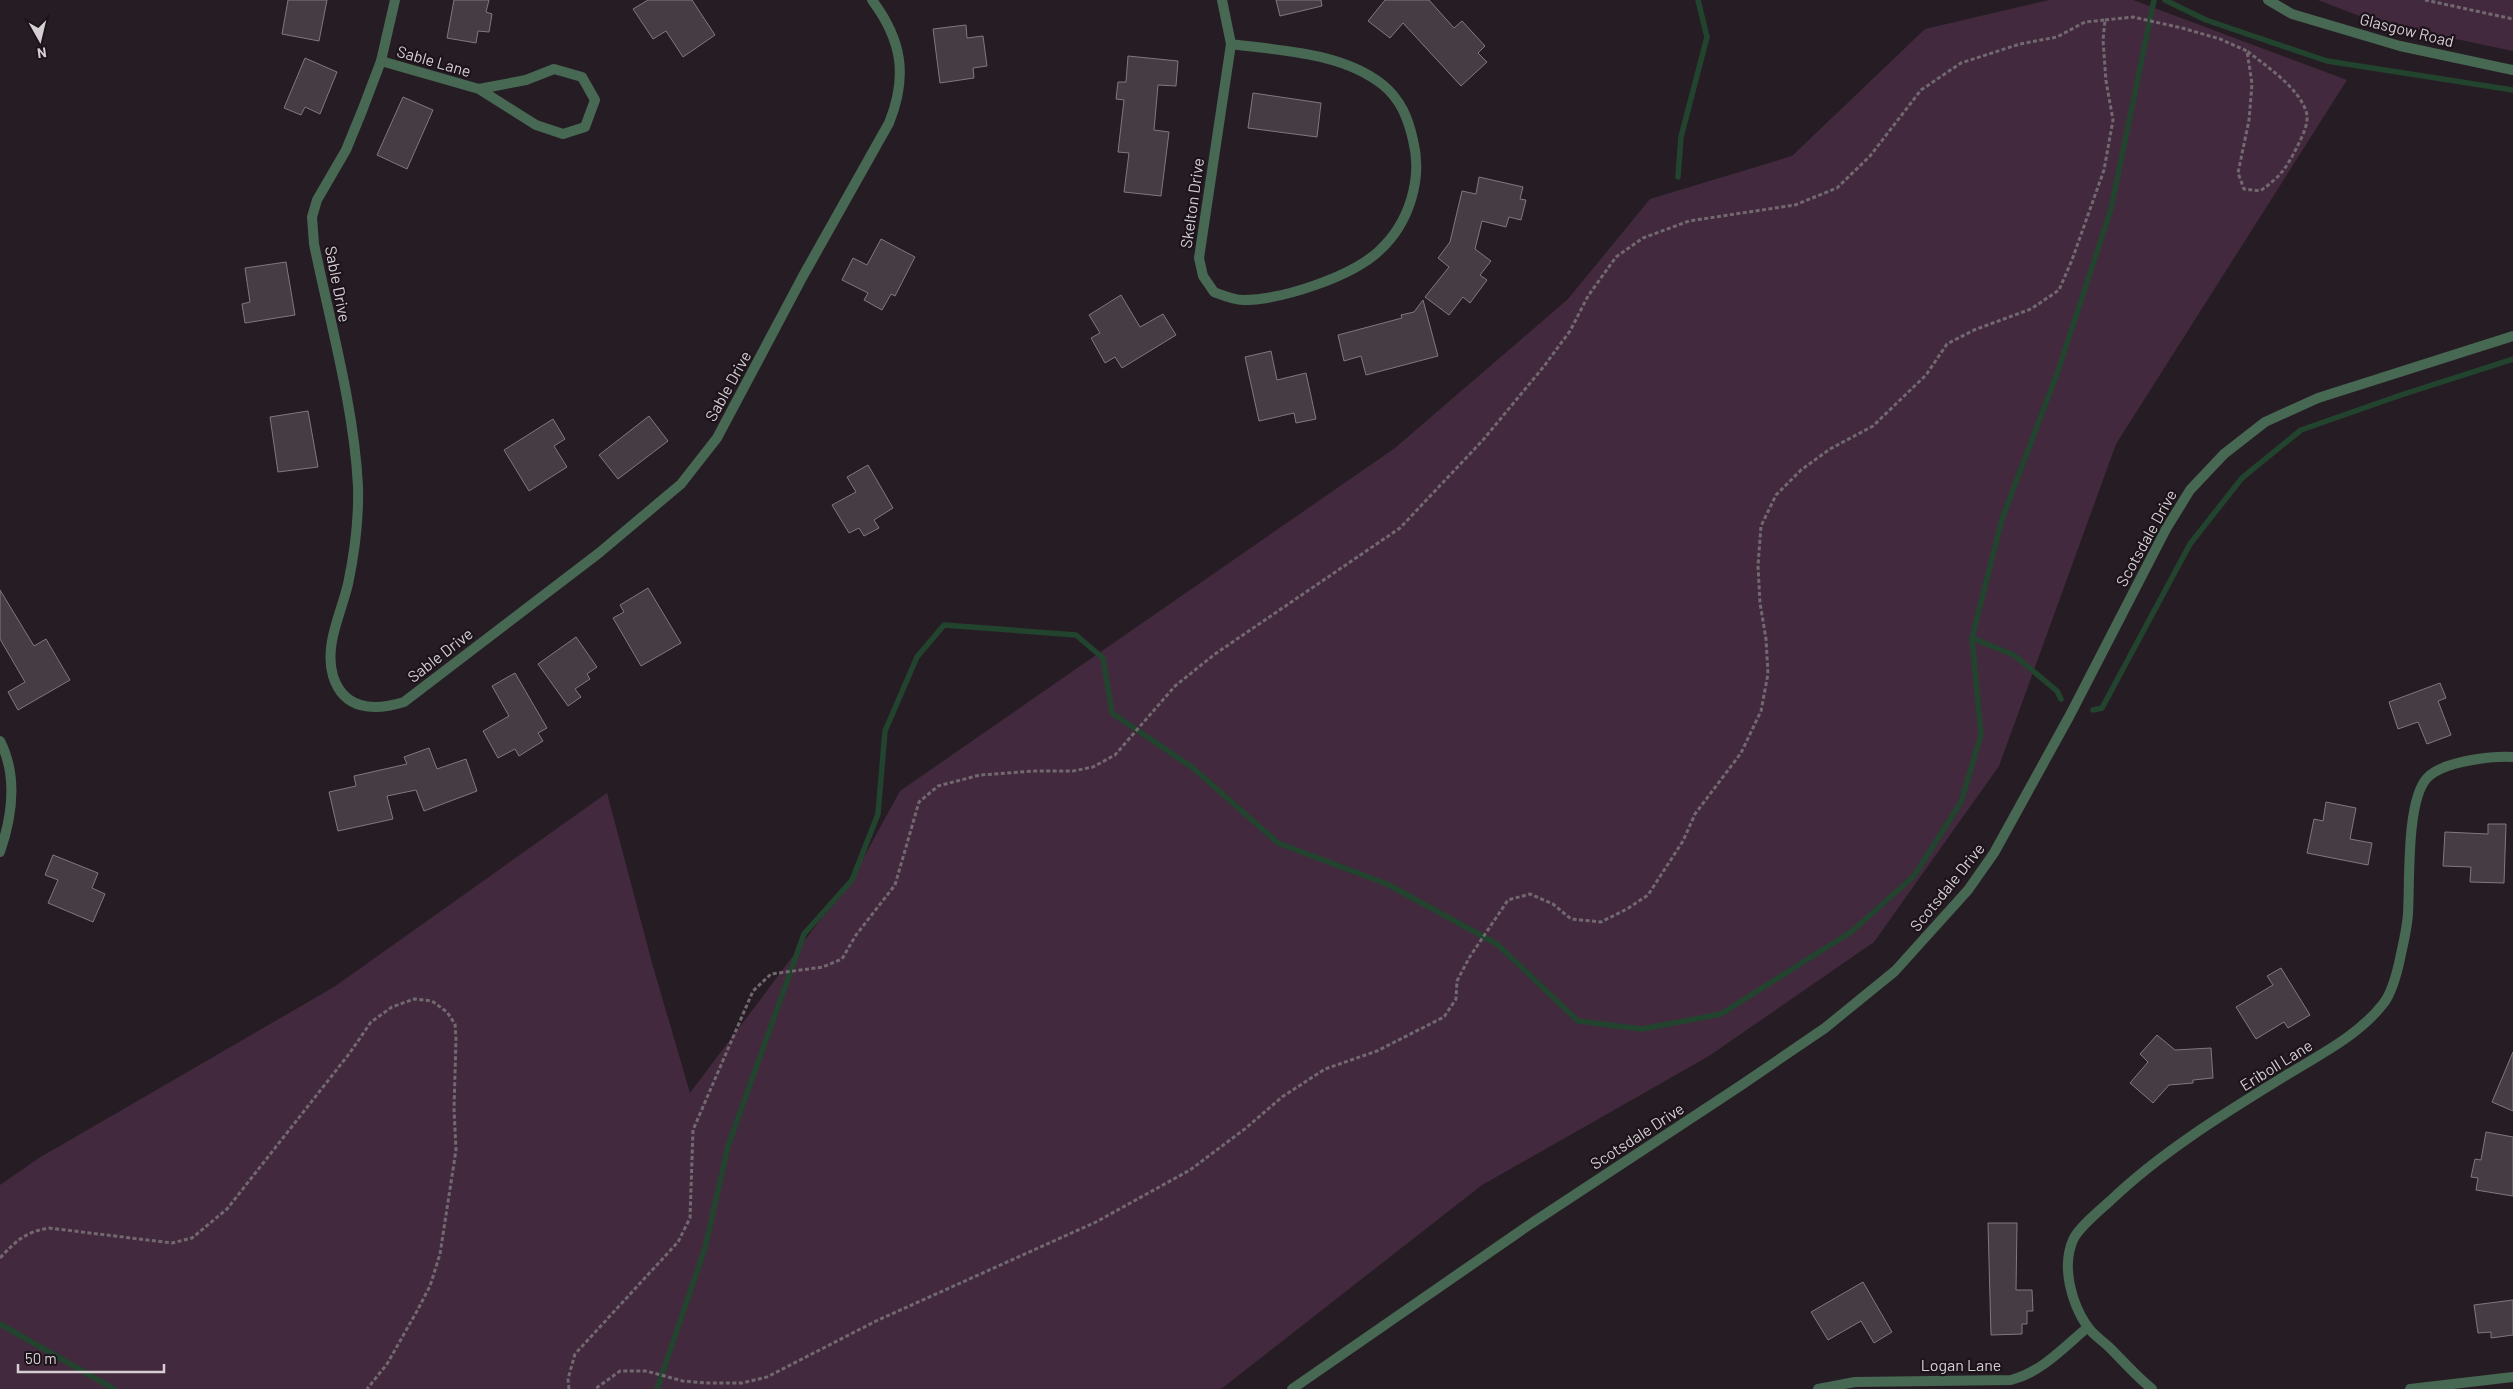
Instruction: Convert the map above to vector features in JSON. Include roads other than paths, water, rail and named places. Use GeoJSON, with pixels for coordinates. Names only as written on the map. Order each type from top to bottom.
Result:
{"type":"FeatureCollection","features":[{"type":"Feature","properties":{"kind":"street","name":"Sable Drive"},"geometry":{"type":"LineString","coordinates":[[395,0],[381,61],[346,150],[317,200],[312,217],[314,244],[353,438],[358,486],[357,538],[347,585],[331,642],[330,660],[333,676],[339,689],[352,701],[368,709],[386,708],[404,702],[599,553],[681,484],[717,438],[803,276],[889,123],[897,102],[900,59],[885,18],[872,0]]}},
{"type":"Feature","properties":{"kind":"street","name":"Skelton Drive"},"geometry":{"type":"LineString","coordinates":[[1222,0],[1231,44],[1199,258],[1203,276],[1214,292],[1242,300],[1302,290],[1355,267],[1379,251],[1397,230],[1409,206],[1416,180],[1417,155],[1402,105],[1383,85],[1362,72],[1320,58],[1231,44]]}},
{"type":"Feature","properties":{"kind":"street","name":"Glasgow Road"},"geometry":{"type":"LineString","coordinates":[[2268,0],[2292,14],[2400,46],[2513,70]]}},
{"type":"Feature","properties":{"kind":"street","name":"Sable Lane"},"geometry":{"type":"LineString","coordinates":[[381,61],[479,89],[536,125],[563,134],[584,127],[595,100],[582,77],[554,69],[526,80],[479,89]]}},
{"type":"Feature","properties":{"kind":"street","name":"Scotsdale Drive"},"geometry":{"type":"LineString","coordinates":[[1292,1389],[1532,1223],[1732,1092],[1825,1028],[1894,972],[1968,890],[1994,853],[2039,774],[2166,529],[2190,490],[2224,454],[2265,422],[2318,398],[2513,336]]}},
{"type":"Feature","properties":{"kind":"street"},"geometry":{"type":"LineString","coordinates":[[0,741],[12,794],[10,818],[0,852]]}},
{"type":"Feature","properties":{"kind":"street","name":"Eriboll Lane"},"geometry":{"type":"LineString","coordinates":[[2152,1389],[2129,1371],[2112,1349],[2088,1327],[2074,1300],[2069,1279],[2069,1258],[2073,1240],[2097,1213],[2135,1179],[2201,1129],[2332,1048],[2369,1019],[2385,1002],[2398,968],[2408,917],[2411,841],[2416,799],[2421,785],[2429,775],[2459,762],[2513,757]]}},
{"type":"Feature","properties":{"kind":"street","name":"Logan Lane"},"geometry":{"type":"LineString","coordinates":[[1818,1389],[1855,1382],[2011,1380],[2028,1376],[2088,1327]]}},
{"type":"Feature","properties":{"kind":"street"},"geometry":{"type":"LineString","coordinates":[[2410,1389],[2513,1377]]}},
{"type":"Feature","properties":{"kind":"waterway"},"geometry":{"type":"LineString","coordinates":[[1678,177],[1681,137],[1707,37],[1698,0]]}},
{"type":"Feature","properties":{"kind":"waterway"},"geometry":{"type":"LineString","coordinates":[[657,1389],[705,1248],[728,1146],[804,934],[852,880],[878,814],[885,731],[917,657],[944,625],[1076,635],[1103,658],[1112,713],[1193,768],[1278,843],[1387,884],[1497,944],[1578,1021],[1642,1029],[1721,1014],[1851,932],[1914,876],[1961,802],[1981,735],[1972,638],[2002,519],[2058,371],[2111,209],[2154,0]]}},
{"type":"Feature","properties":{"kind":"waterway"},"geometry":{"type":"LineString","coordinates":[[2165,0],[2206,20],[2327,61],[2513,90]]}},
{"type":"Feature","properties":{"kind":"waterway"},"geometry":{"type":"LineString","coordinates":[[2093,710],[2102,708],[2190,544],[2242,478],[2301,430],[2513,359]]}},
{"type":"Feature","properties":{"kind":"waterway"},"geometry":{"type":"LineString","coordinates":[[1972,638],[2014,655],[2057,691],[2061,699]]}},
{"type":"Feature","properties":{"kind":"waterway"},"geometry":{"type":"LineString","coordinates":[[0,1324],[114,1389]]}}]}
